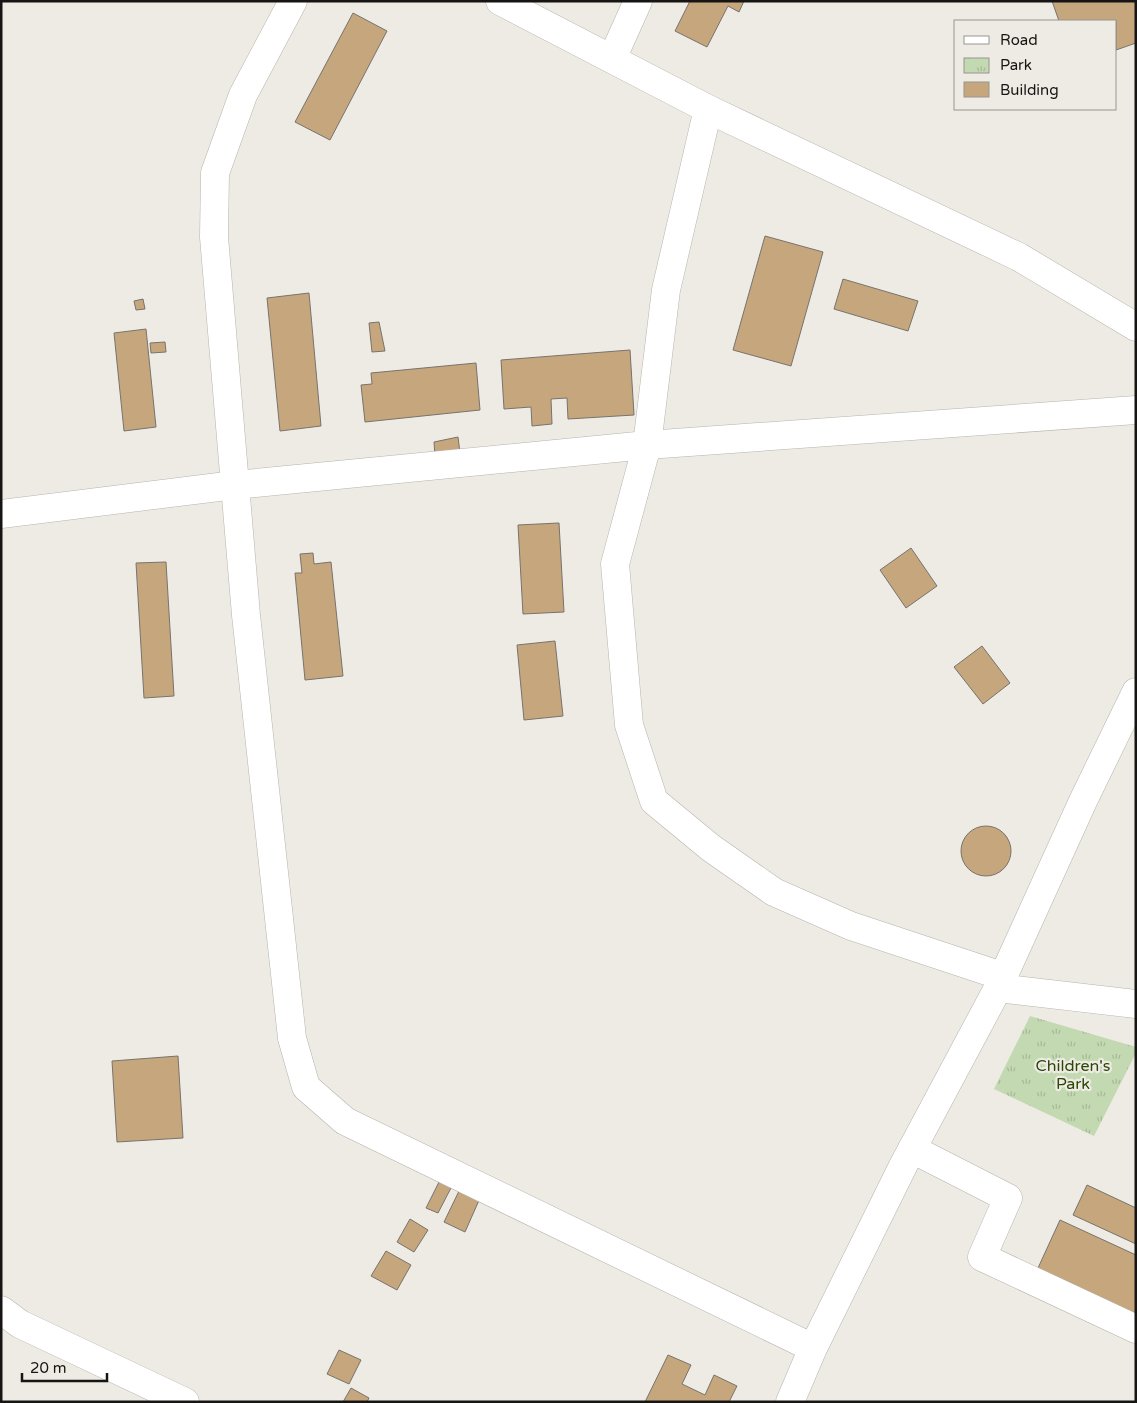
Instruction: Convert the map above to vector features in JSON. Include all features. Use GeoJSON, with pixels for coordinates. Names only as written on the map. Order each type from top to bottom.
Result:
{"type":"FeatureCollection","features":[{"type":"Feature","properties":{"kind":"street"},"geometry":{"type":"LineString","coordinates":[[294,1],[243,95],[215,173],[214,237],[246,615],[292,1038],[306,1087],[345,1121],[813,1348]]}},
{"type":"Feature","properties":{"kind":"street"},"geometry":{"type":"LineString","coordinates":[[500,1],[708,109],[1019,257],[1136,327]]}},
{"type":"Feature","properties":{"kind":"street"},"geometry":{"type":"LineString","coordinates":[[612,59],[638,1]]}},
{"type":"Feature","properties":{"kind":"street"},"geometry":{"type":"LineString","coordinates":[[708,109],[666,290],[646,445],[615,564],[629,725],[654,801],[711,848],[774,892],[852,926],[1000,982],[1136,1004]]}},
{"type":"Feature","properties":{"kind":"street"},"geometry":{"type":"LineString","coordinates":[[1,514],[235,485],[646,445],[1136,410]]}},
{"type":"Feature","properties":{"kind":"street"},"geometry":{"type":"LineString","coordinates":[[790,1402],[813,1348],[912,1149],[1000,982],[1083,801],[1136,692]]}},
{"type":"Feature","properties":{"kind":"street"},"geometry":{"type":"LineString","coordinates":[[912,1149],[1008,1198],[982,1257],[1136,1329]]}},
{"type":"Feature","properties":{"kind":"street"},"geometry":{"type":"LineString","coordinates":[[1,1310],[20,1324],[185,1402]]}},
{"type":"Feature","properties":{"kind":"green space","name":"Children's Park"},"geometry":{"type":"Polygon","coordinates":[[[1030,1016],[1136,1047],[1136,1053],[1094,1136],[994,1089],[1030,1016]]]}},
{"type":"Feature","properties":{"kind":"building"},"geometry":{"type":"Polygon","coordinates":[[[690,1],[744,1],[739,12],[728,6],[707,47],[675,31],[690,1]]]}},
{"type":"Feature","properties":{"kind":"building"},"geometry":{"type":"Polygon","coordinates":[[[1052,1],[1136,1],[1136,43],[1117,50],[1117,20],[1059,20],[1052,1]]]}},
{"type":"Feature","properties":{"kind":"building"},"geometry":{"type":"Polygon","coordinates":[[[353,13],[387,31],[330,140],[295,122],[353,13]]]}},
{"type":"Feature","properties":{"kind":"building"},"geometry":{"type":"Polygon","coordinates":[[[765,236],[823,252],[791,366],[733,350],[765,236]]]}},
{"type":"Feature","properties":{"kind":"building"},"geometry":{"type":"Polygon","coordinates":[[[843,279],[918,301],[908,331],[834,309],[843,279]]]}},
{"type":"Feature","properties":{"kind":"building"},"geometry":{"type":"Polygon","coordinates":[[[309,293],[321,426],[280,431],[267,298],[309,293]]]}},
{"type":"Feature","properties":{"kind":"building"},"geometry":{"type":"Polygon","coordinates":[[[143,299],[145,309],[136,310],[134,301],[143,299]]]}},
{"type":"Feature","properties":{"kind":"building"},"geometry":{"type":"Polygon","coordinates":[[[379,322],[385,351],[372,352],[369,323],[379,322]]]}},
{"type":"Feature","properties":{"kind":"building"},"geometry":{"type":"Polygon","coordinates":[[[146,329],[156,427],[124,431],[114,333],[146,329]]]}},
{"type":"Feature","properties":{"kind":"building"},"geometry":{"type":"Polygon","coordinates":[[[165,342],[166,352],[151,353],[150,343],[165,342]]]}},
{"type":"Feature","properties":{"kind":"building"},"geometry":{"type":"Polygon","coordinates":[[[630,350],[634,415],[568,419],[567,398],[551,399],[552,424],[532,426],[531,407],[504,409],[501,360],[630,350]]]}},
{"type":"Feature","properties":{"kind":"building"},"geometry":{"type":"Polygon","coordinates":[[[476,363],[480,410],[365,422],[361,385],[372,384],[371,373],[476,363]]]}},
{"type":"Feature","properties":{"kind":"building"},"geometry":{"type":"Polygon","coordinates":[[[458,437],[460,453],[435,456],[434,442],[458,437]]]}},
{"type":"Feature","properties":{"kind":"building"},"geometry":{"type":"Polygon","coordinates":[[[559,523],[564,612],[523,614],[518,525],[559,523]]]}},
{"type":"Feature","properties":{"kind":"building"},"geometry":{"type":"Polygon","coordinates":[[[911,548],[937,586],[906,608],[880,570],[911,548]]]}},
{"type":"Feature","properties":{"kind":"building"},"geometry":{"type":"Polygon","coordinates":[[[313,553],[314,564],[331,562],[343,676],[305,680],[295,573],[302,573],[300,554],[313,553]]]}},
{"type":"Feature","properties":{"kind":"building"},"geometry":{"type":"Polygon","coordinates":[[[166,562],[174,696],[144,698],[136,563],[166,562]]]}},
{"type":"Feature","properties":{"kind":"building"},"geometry":{"type":"Polygon","coordinates":[[[555,641],[563,716],[524,720],[517,645],[555,641]]]}},
{"type":"Feature","properties":{"kind":"building"},"geometry":{"type":"Polygon","coordinates":[[[982,646],[1010,683],[983,704],[954,667],[982,646]]]}},
{"type":"Feature","properties":{"kind":"building"},"geometry":{"type":"Polygon","coordinates":[[[986,826],[995,828],[1006,837],[1011,851],[1009,860],[1000,871],[986,876],[977,874],[966,865],[961,851],[963,842],[972,831],[986,826]]]}},
{"type":"Feature","properties":{"kind":"building"},"geometry":{"type":"Polygon","coordinates":[[[178,1056],[183,1138],[117,1142],[112,1061],[178,1056]]]}},
{"type":"Feature","properties":{"kind":"building"},"geometry":{"type":"Polygon","coordinates":[[[440,1180],[452,1186],[438,1213],[426,1208],[440,1180]]]}},
{"type":"Feature","properties":{"kind":"building"},"geometry":{"type":"Polygon","coordinates":[[[1087,1185],[1136,1208],[1136,1244],[1073,1215],[1087,1185]]]}},
{"type":"Feature","properties":{"kind":"building"},"geometry":{"type":"Polygon","coordinates":[[[460,1189],[480,1198],[465,1232],[444,1222],[460,1189]]]}},
{"type":"Feature","properties":{"kind":"building"},"geometry":{"type":"Polygon","coordinates":[[[410,1219],[428,1230],[414,1252],[397,1242],[410,1219]]]}},
{"type":"Feature","properties":{"kind":"building"},"geometry":{"type":"Polygon","coordinates":[[[1060,1220],[1136,1255],[1136,1314],[1038,1268],[1060,1220]]]}},
{"type":"Feature","properties":{"kind":"building"},"geometry":{"type":"Polygon","coordinates":[[[386,1251],[411,1265],[397,1290],[371,1276],[386,1251]]]}},
{"type":"Feature","properties":{"kind":"building"},"geometry":{"type":"Polygon","coordinates":[[[339,1350],[361,1360],[349,1384],[327,1374],[339,1350]]]}},
{"type":"Feature","properties":{"kind":"building"},"geometry":{"type":"Polygon","coordinates":[[[668,1355],[691,1365],[682,1384],[705,1395],[714,1375],[737,1386],[729,1402],[645,1402],[668,1355]]]}},
{"type":"Feature","properties":{"kind":"building"},"geometry":{"type":"Polygon","coordinates":[[[351,1388],[369,1398],[367,1402],[343,1402],[351,1388]]]}}]}
